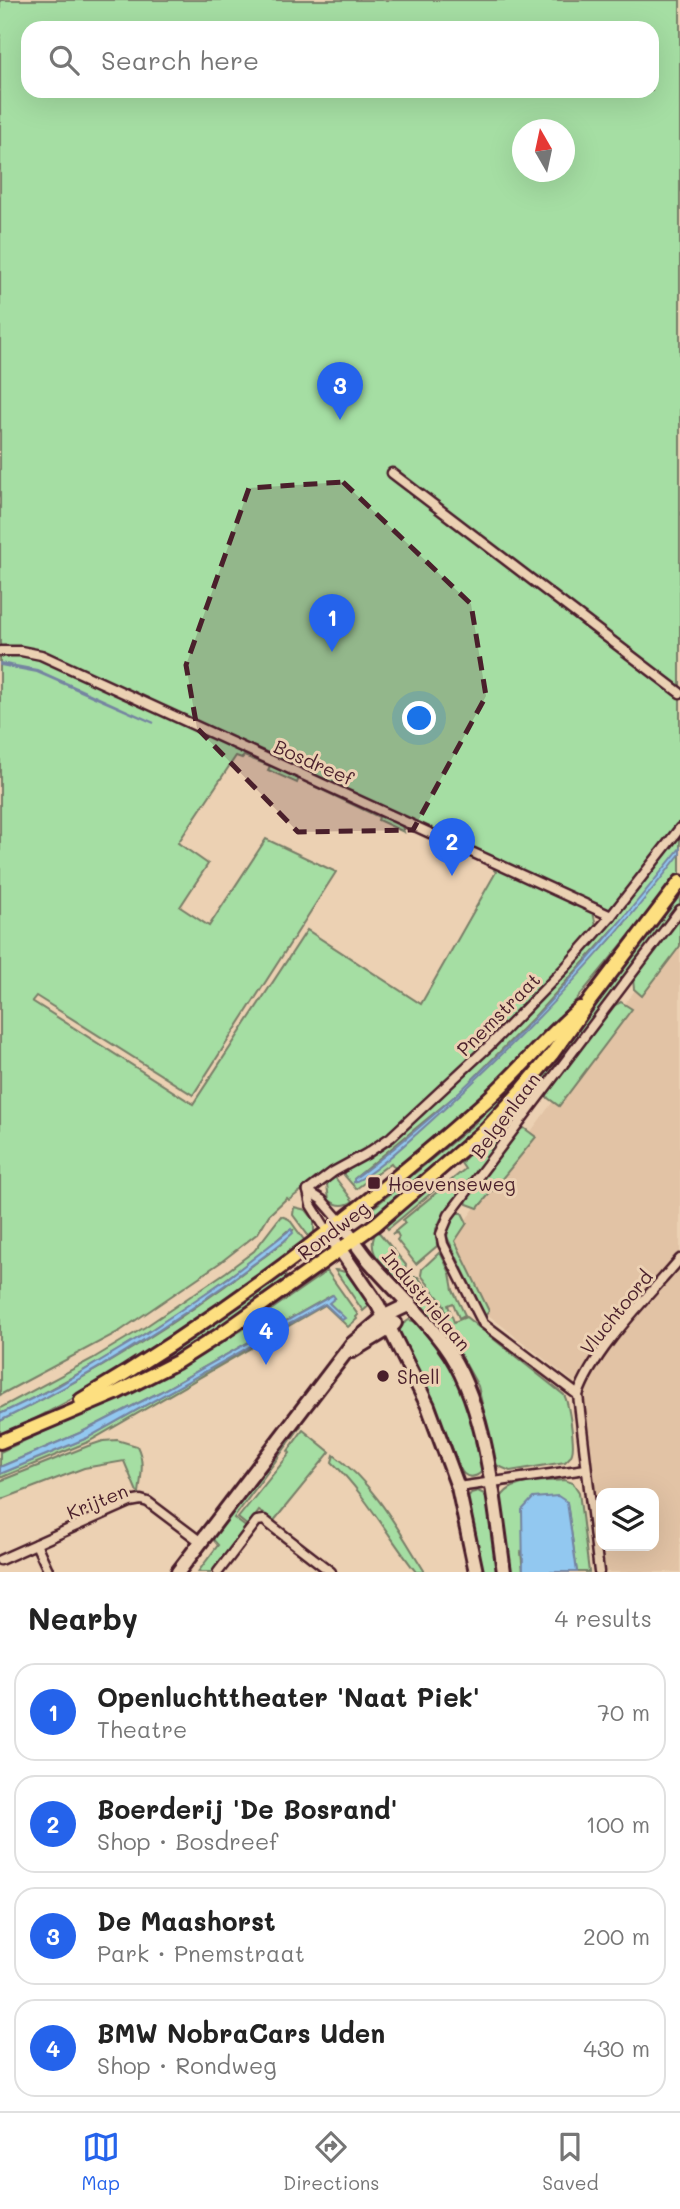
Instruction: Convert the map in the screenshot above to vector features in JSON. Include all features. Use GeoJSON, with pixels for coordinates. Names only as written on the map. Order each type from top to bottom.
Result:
{"type":"FeatureCollection","features":[{"type":"Feature","properties":{"kind":"main road","name":"Rondweg"},"geometry":{"type":"LineString","coordinates":[[0,1442],[116,1392],[177,1362],[354,1240],[421,1186],[485,1130],[552,1054],[680,882]]}},
{"type":"Feature","properties":{"kind":"main road","name":"Rondweg"},"geometry":{"type":"LineString","coordinates":[[43,1423],[181,1339],[341,1222],[478,1108],[566,1020],[591,999]]}},
{"type":"Feature","properties":{"kind":"main road","name":"Industrielaan"},"geometry":{"type":"LineString","coordinates":[[341,1222],[366,1257],[445,1346],[458,1367],[472,1399],[491,1481],[504,1572]]}},
{"type":"Feature","properties":{"kind":"main road","name":"Industrielaan"},"geometry":{"type":"LineString","coordinates":[[328,1232],[387,1322],[428,1406],[458,1487],[476,1572]]}},
{"type":"Feature","properties":{"kind":"main road"},"geometry":{"type":"LineString","coordinates":[[179,1572],[352,1344],[410,1304]]}},
{"type":"Feature","properties":{"kind":"street"},"geometry":{"type":"LineString","coordinates":[[391,473],[680,693]]}},
{"type":"Feature","properties":{"kind":"street","name":"Bosdreef"},"geometry":{"type":"LineString","coordinates":[[0,652],[22,651],[41,655],[611,916]]}},
{"type":"Feature","properties":{"kind":"street","name":"Pnemstraat"},"geometry":{"type":"LineString","coordinates":[[308,1191],[333,1171],[375,1149],[491,1045],[611,916],[680,828]]}},
{"type":"Feature","properties":{"kind":"street","name":"Belgenlaan"},"geometry":{"type":"LineString","coordinates":[[578,1395],[483,1323],[441,1234],[449,1214],[680,910]]}},
{"type":"Feature","properties":{"kind":"street"},"geometry":{"type":"LineString","coordinates":[[308,1191],[322,1200],[341,1222]]}},
{"type":"Feature","properties":{"kind":"street"},"geometry":{"type":"LineString","coordinates":[[308,1191],[311,1205],[328,1232]]}},
{"type":"Feature","properties":{"kind":"street","name":"Vluchtoord"},"geometry":{"type":"LineString","coordinates":[[578,1395],[582,1381],[598,1356],[680,1259]]}},
{"type":"Feature","properties":{"kind":"street"},"geometry":{"type":"LineString","coordinates":[[578,1395],[599,1572]]}},
{"type":"Feature","properties":{"kind":"street"},"geometry":{"type":"LineString","coordinates":[[458,1487],[586,1469]]}},
{"type":"Feature","properties":{"kind":"street","name":"Krijten"},"geometry":{"type":"LineString","coordinates":[[0,1560],[130,1502],[141,1500],[148,1502],[201,1542]]}},
{"type":"Feature","properties":{"kind":"street"},"geometry":{"type":"LineString","coordinates":[[218,1572],[257,1521],[264,1520],[331,1572]]}},
{"type":"Feature","properties":{"kind":"street"},"geometry":{"type":"LineString","coordinates":[[36,1544],[49,1572]]}},
{"type":"Feature","properties":{"kind":"highlighted area"},"geometry":{"type":"Polygon","coordinates":[[[343,482],[471,604],[486,696],[413,830],[298,832],[197,728],[186,665],[249,488],[343,482]]]}},
{"type":"Feature","properties":{"kind":"shaded area"},"geometry":{"type":"Polygon","coordinates":[[[680,929],[680,1572],[596,1572],[571,1380],[482,1310],[451,1240],[680,929]]]}},
{"type":"Feature","properties":{"kind":"green space"},"geometry":{"type":"Polygon","coordinates":[[[0,0],[680,0],[680,874],[553,1028],[494,1088],[395,1168],[391,1163],[356,1189],[344,1175],[344,1171],[395,1136],[464,1074],[529,1010],[612,918],[401,823],[404,832],[306,781],[299,778],[297,783],[268,770],[270,766],[244,756],[236,756],[178,843],[208,864],[180,907],[209,926],[266,839],[336,872],[193,1095],[36,996],[32,1001],[193,1104],[307,930],[421,1004],[496,868],[593,912],[596,926],[524,1006],[389,1134],[359,1154],[329,1169],[289,1200],[287,1198],[269,1215],[258,1233],[221,1262],[120,1331],[0,1395],[0,0]],[[620,922],[534,1017],[461,1091],[354,1179],[354,1182],[427,1124],[462,1092],[561,993],[624,924],[620,922]]]}},
{"type":"Feature","properties":{"kind":"green space"},"geometry":{"type":"Polygon","coordinates":[[[680,893],[680,903],[441,1219],[436,1229],[437,1246],[416,1264],[397,1240],[397,1233],[392,1234],[405,1223],[403,1220],[465,1169],[461,1163],[547,1066],[680,893]]]}},
{"type":"Feature","properties":{"kind":"green space"},"geometry":{"type":"Polygon","coordinates":[[[680,918],[680,946],[642,996],[634,989],[633,979],[680,918]]]}},
{"type":"Feature","properties":{"kind":"green space"},"geometry":{"type":"Polygon","coordinates":[[[621,1002],[632,1009],[559,1106],[546,1094],[613,1006],[621,1002]]]}},
{"type":"Feature","properties":{"kind":"green space"},"geometry":{"type":"Polygon","coordinates":[[[578,1014],[478,1132],[378,1216],[372,1209],[474,1124],[578,1014]]]}},
{"type":"Feature","properties":{"kind":"green space"},"geometry":{"type":"Polygon","coordinates":[[[524,1128],[536,1137],[478,1208],[467,1204],[466,1200],[520,1129],[524,1128]]]}},
{"type":"Feature","properties":{"kind":"green space"},"geometry":{"type":"Polygon","coordinates":[[[334,1176],[353,1201],[341,1205],[329,1200],[327,1184],[334,1176]]]}},
{"type":"Feature","properties":{"kind":"green space"},"geometry":{"type":"Polygon","coordinates":[[[439,1182],[442,1184],[388,1229],[383,1223],[406,1203],[439,1182]]]}},
{"type":"Feature","properties":{"kind":"green space"},"geometry":{"type":"Polygon","coordinates":[[[294,1207],[306,1210],[314,1220],[314,1233],[310,1238],[293,1215],[294,1207]]]}},
{"type":"Feature","properties":{"kind":"green space"},"geometry":{"type":"Polygon","coordinates":[[[456,1213],[462,1213],[467,1223],[455,1241],[489,1311],[485,1316],[447,1237],[449,1225],[456,1213]]]}},
{"type":"Feature","properties":{"kind":"green space"},"geometry":{"type":"Polygon","coordinates":[[[281,1216],[289,1219],[307,1244],[119,1374],[0,1435],[0,1421],[66,1387],[130,1349],[193,1309],[275,1249],[293,1230],[287,1231],[224,1281],[129,1344],[53,1388],[0,1414],[0,1408],[92,1359],[226,1272],[254,1251],[281,1216]]]}},
{"type":"Feature","properties":{"kind":"green space"},"geometry":{"type":"Polygon","coordinates":[[[377,1230],[406,1265],[403,1275],[397,1280],[374,1252],[377,1230]]]}},
{"type":"Feature","properties":{"kind":"green space"},"geometry":{"type":"Polygon","coordinates":[[[440,1252],[465,1315],[459,1318],[453,1303],[448,1305],[454,1322],[466,1317],[564,1395],[570,1415],[573,1442],[572,1455],[565,1462],[510,1471],[496,1465],[478,1386],[450,1336],[444,1305],[421,1275],[422,1269],[440,1252]]]}},
{"type":"Feature","properties":{"kind":"green space"},"geometry":{"type":"Polygon","coordinates":[[[335,1270],[347,1273],[365,1292],[372,1303],[363,1311],[335,1270]]]}},
{"type":"Feature","properties":{"kind":"green space"},"geometry":{"type":"Polygon","coordinates":[[[282,1271],[287,1278],[171,1360],[112,1391],[109,1388],[282,1271]]]}},
{"type":"Feature","properties":{"kind":"green space"},"geometry":{"type":"Polygon","coordinates":[[[327,1271],[358,1315],[348,1327],[325,1305],[88,1442],[0,1478],[0,1474],[87,1438],[325,1304],[342,1320],[344,1318],[328,1302],[335,1298],[332,1295],[160,1392],[82,1432],[0,1467],[0,1452],[171,1373],[242,1330],[327,1271]]]}},
{"type":"Feature","properties":{"kind":"green space"},"geometry":{"type":"Polygon","coordinates":[[[414,1277],[418,1277],[439,1305],[444,1333],[403,1287],[414,1277]]]}},
{"type":"Feature","properties":{"kind":"green space"},"geometry":{"type":"Polygon","coordinates":[[[409,1320],[418,1324],[438,1348],[464,1398],[483,1462],[483,1469],[477,1476],[464,1474],[447,1437],[442,1432],[399,1332],[400,1326],[409,1320]]]}},
{"type":"Feature","properties":{"kind":"green space"},"geometry":{"type":"Polygon","coordinates":[[[296,1424],[301,1426],[234,1518],[247,1528],[213,1572],[198,1572],[218,1545],[210,1536],[296,1424]]]}},
{"type":"Feature","properties":{"kind":"green space"},"geometry":{"type":"Polygon","coordinates":[[[303,1430],[330,1452],[273,1522],[259,1511],[248,1526],[238,1518],[290,1453],[288,1451],[303,1430]]]}},
{"type":"Feature","properties":{"kind":"green space"},"geometry":{"type":"Polygon","coordinates":[[[117,1440],[137,1446],[142,1469],[139,1493],[124,1461],[84,1468],[0,1500],[0,1481],[88,1446],[117,1440]]]}},
{"type":"Feature","properties":{"kind":"green space"},"geometry":{"type":"Polygon","coordinates":[[[334,1455],[374,1494],[425,1572],[416,1572],[366,1501],[332,1462],[334,1455]]]}},
{"type":"Feature","properties":{"kind":"green space"},"geometry":{"type":"Polygon","coordinates":[[[564,1480],[573,1483],[579,1492],[589,1572],[577,1572],[567,1503],[521,1552],[523,1572],[509,1572],[500,1500],[504,1493],[518,1485],[564,1480]]]}},
{"type":"Feature","properties":{"kind":"green space"},"geometry":{"type":"Polygon","coordinates":[[[478,1491],[488,1496],[499,1572],[480,1572],[467,1499],[471,1493],[478,1491]]]}},
{"type":"Feature","properties":{"kind":"water"},"geometry":{"type":"Polygon","coordinates":[[[0,663],[37,670],[154,723],[37,672],[0,663]]]}},
{"type":"Feature","properties":{"kind":"water"},"geometry":{"type":"Polygon","coordinates":[[[680,848],[680,854],[621,927],[524,1032],[406,1143],[378,1167],[354,1182],[354,1179],[400,1143],[487,1066],[528,1024],[607,938],[680,848]]]}},
{"type":"Feature","properties":{"kind":"water"},"geometry":{"type":"Polygon","coordinates":[[[291,1229],[293,1233],[284,1241],[182,1315],[75,1381],[0,1421],[0,1414],[58,1386],[148,1332],[228,1278],[291,1229]]]}},
{"type":"Feature","properties":{"kind":"water"},"geometry":{"type":"Polygon","coordinates":[[[333,1295],[335,1298],[329,1303],[345,1318],[342,1320],[325,1304],[87,1438],[0,1474],[0,1467],[82,1432],[160,1392],[333,1295]]]}},
{"type":"Feature","properties":{"kind":"water"},"geometry":{"type":"Polygon","coordinates":[[[558,1496],[567,1502],[577,1572],[523,1572],[522,1510],[533,1498],[558,1496]]]}},
{"type":"Feature","properties":{"kind":"place","name":"De Maashorst"},"geometry":{"type":"Point","coordinates":[340,420]}},
{"type":"Feature","properties":{"kind":"place","name":"Openluchttheater 'Naat Piek'"},"geometry":{"type":"Point","coordinates":[332,652]}},
{"type":"Feature","properties":{"kind":"place","name":"Boerderij 'De Bosrand'"},"geometry":{"type":"Point","coordinates":[452,876]}},
{"type":"Feature","properties":{"kind":"place","name":"Hoevenseweg"},"geometry":{"type":"Point","coordinates":[374,1183]}},
{"type":"Feature","properties":{"kind":"place","name":"BMW NobraCars Uden"},"geometry":{"type":"Point","coordinates":[266,1365]}},
{"type":"Feature","properties":{"kind":"place","name":"Shell"},"geometry":{"type":"Point","coordinates":[383,1376]}}]}
